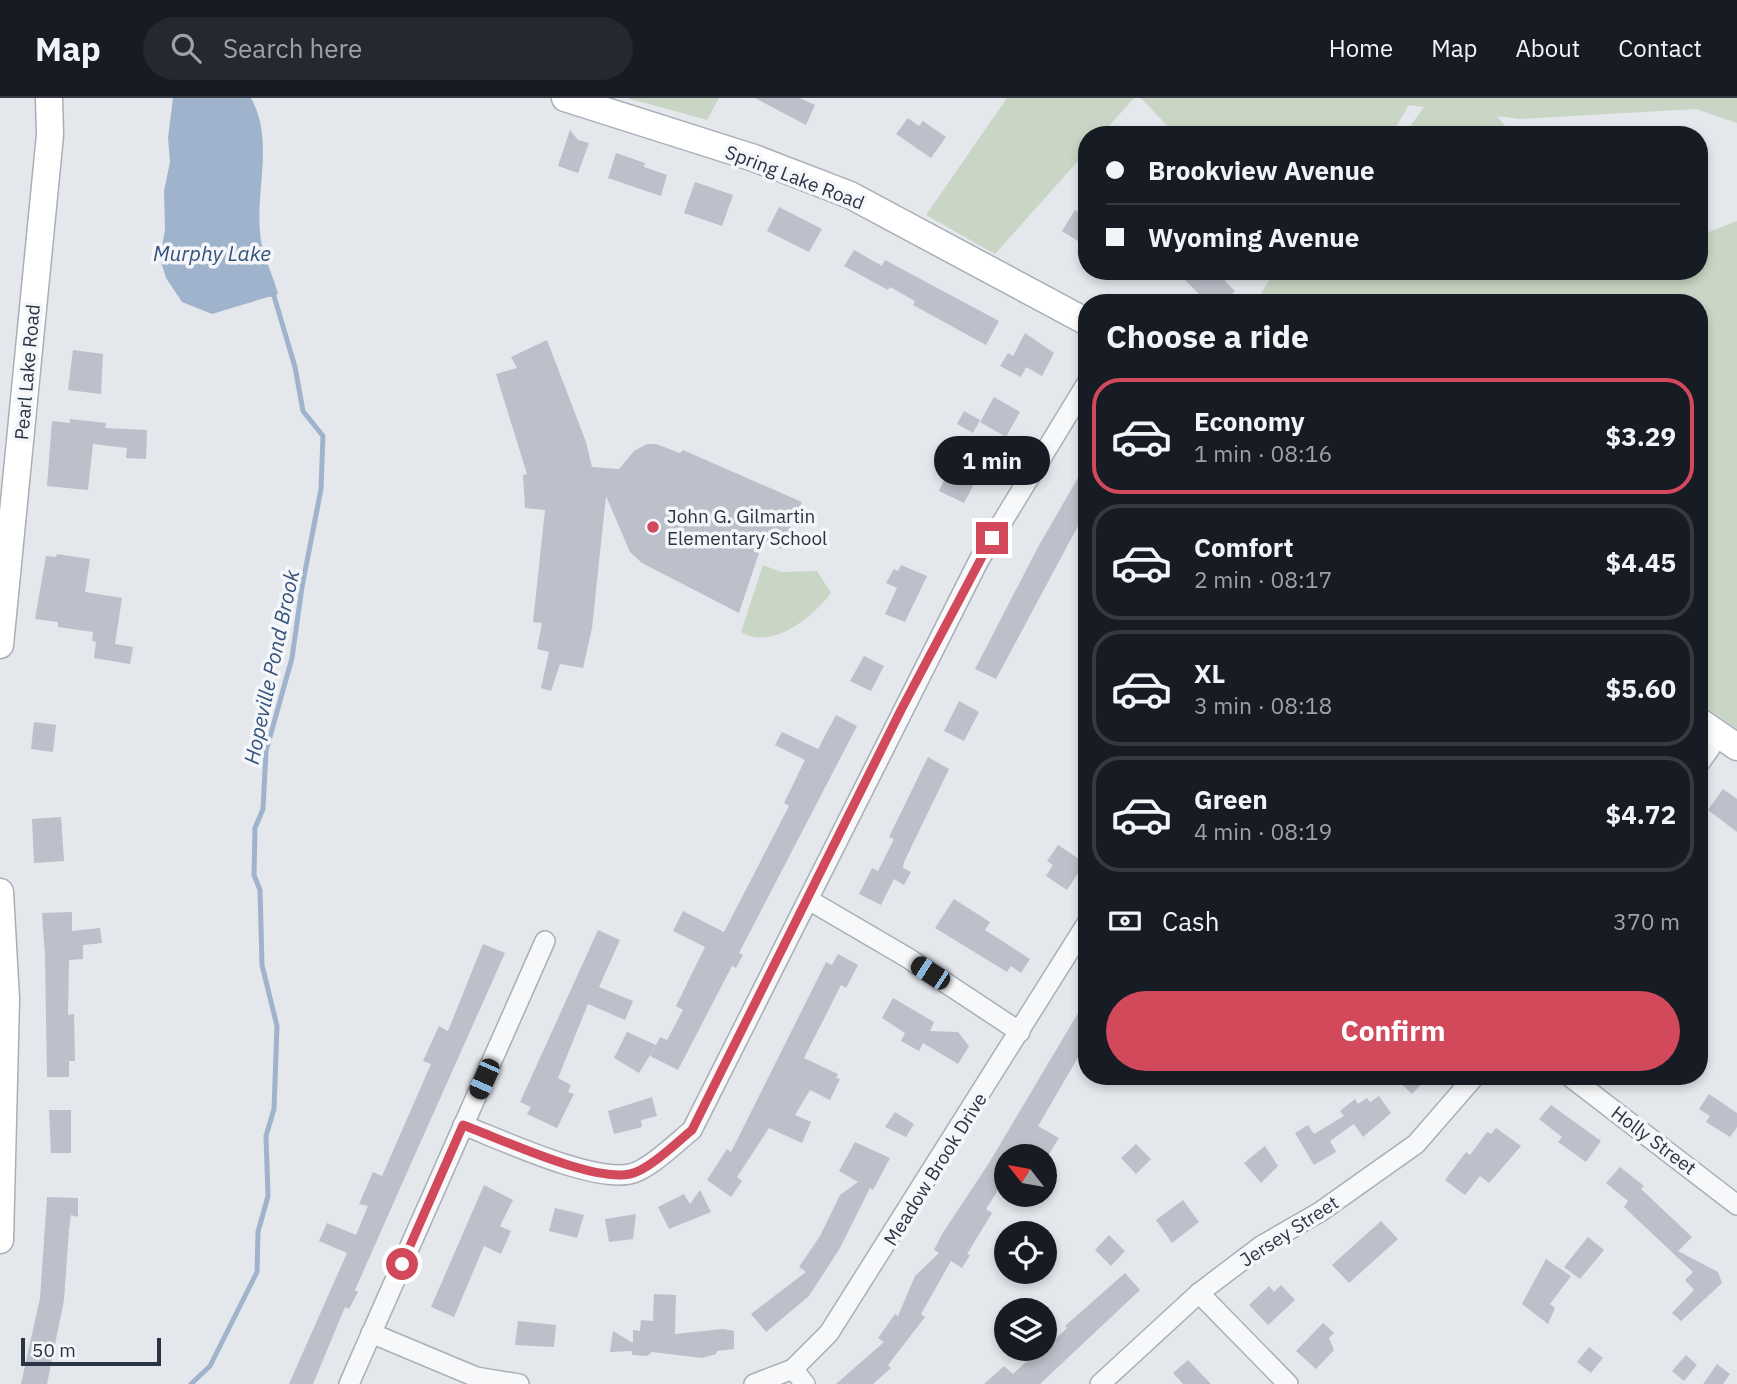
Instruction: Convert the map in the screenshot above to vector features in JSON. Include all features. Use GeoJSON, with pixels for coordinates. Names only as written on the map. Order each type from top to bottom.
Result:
{"type":"FeatureCollection","features":[{"type":"Feature","properties":{"kind":"main road","name":"Pearl Lake Road"},"geometry":{"type":"LineString","coordinates":[[0,645],[50,135],[49,98]]}},
{"type":"Feature","properties":{"kind":"main road","name":"Spring Lake Road"},"geometry":{"type":"LineString","coordinates":[[565,98],[754,158],[850,195],[1078,318]]}},
{"type":"Feature","properties":{"kind":"main road"},"geometry":{"type":"LineString","coordinates":[[0,892],[3,1000],[0,1240]]}},
{"type":"Feature","properties":{"kind":"street"},"geometry":{"type":"LineString","coordinates":[[463,1125],[590,1171],[630,1174],[666,1152],[692,1130],[979,561],[1078,398]]}},
{"type":"Feature","properties":{"kind":"street"},"geometry":{"type":"LineString","coordinates":[[1708,750],[1719,734]]}},
{"type":"Feature","properties":{"kind":"street"},"geometry":{"type":"LineString","coordinates":[[809,900],[908,958],[1020,1032]]}},
{"type":"Feature","properties":{"kind":"street","name":"Meadow Brook Drive"},"geometry":{"type":"LineString","coordinates":[[754,1384],[799,1377],[1078,938]]}},
{"type":"Feature","properties":{"kind":"street"},"geometry":{"type":"LineString","coordinates":[[349,1384],[545,941]]}},
{"type":"Feature","properties":{"kind":"street","name":"Jersey Street"},"geometry":{"type":"LineString","coordinates":[[1100,1384],[1199,1293],[1261,1246],[1320,1212],[1416,1144],[1467,1085]]}},
{"type":"Feature","properties":{"kind":"street","name":"Holly Street"},"geometry":{"type":"LineString","coordinates":[[1581,1085],[1737,1205]]}},
{"type":"Feature","properties":{"kind":"street"},"geometry":{"type":"LineString","coordinates":[[1199,1293],[1288,1384]]}},
{"type":"Feature","properties":{"kind":"street"},"geometry":{"type":"LineString","coordinates":[[371,1333],[477,1377],[519,1384]]}},
{"type":"Feature","properties":{"kind":"green space"},"geometry":{"type":"Polygon","coordinates":[[[627,98],[719,98],[707,120],[627,98]]]}},
{"type":"Feature","properties":{"kind":"green space"},"geometry":{"type":"Polygon","coordinates":[[[1007,98],[1134,98],[1109,126],[1078,126],[1078,161],[995,254],[926,215],[1007,98]]]}},
{"type":"Feature","properties":{"kind":"green space"},"geometry":{"type":"Polygon","coordinates":[[[1141,98],[1737,98],[1737,123],[1696,109],[1520,119],[1497,116],[1505,126],[1410,126],[1424,107],[1409,105],[1396,126],[1167,126],[1141,98]]]}},
{"type":"Feature","properties":{"kind":"green space"},"geometry":{"type":"Polygon","coordinates":[[[1737,221],[1737,729],[1708,709],[1708,294],[1261,294],[1269,280],[1708,280],[1708,232],[1737,221]]]}},
{"type":"Feature","properties":{"kind":"green space"},"geometry":{"type":"Polygon","coordinates":[[[763,565],[781,572],[817,571],[831,593],[814,612],[791,629],[766,637],[753,637],[741,632],[763,565]]]}},
{"type":"Feature","properties":{"kind":"water","name":"Murphy Lake"},"geometry":{"type":"Polygon","coordinates":[[[173,98],[251,98],[262,130],[263,164],[259,215],[261,240],[278,294],[212,314],[182,302],[166,278],[160,258],[165,230],[164,191],[170,162],[168,138],[173,98]]]}},
{"type":"Feature","properties":{"kind":"building"},"geometry":{"type":"Polygon","coordinates":[[[755,98],[799,98],[815,105],[806,125],[755,98]]]}},
{"type":"Feature","properties":{"kind":"building"},"geometry":{"type":"Polygon","coordinates":[[[908,118],[919,126],[923,121],[946,137],[931,158],[896,134],[908,118]]]}},
{"type":"Feature","properties":{"kind":"building"},"geometry":{"type":"Polygon","coordinates":[[[570,130],[578,140],[589,143],[578,173],[558,166],[570,130]]]}},
{"type":"Feature","properties":{"kind":"building"},"geometry":{"type":"Polygon","coordinates":[[[616,153],[645,163],[644,167],[667,175],[661,196],[608,178],[616,153]]]}},
{"type":"Feature","properties":{"kind":"building"},"geometry":{"type":"Polygon","coordinates":[[[695,182],[733,195],[722,226],[684,213],[695,182]]]}},
{"type":"Feature","properties":{"kind":"building"},"geometry":{"type":"Polygon","coordinates":[[[779,207],[822,229],[809,252],[767,231],[779,207]]]}},
{"type":"Feature","properties":{"kind":"building"},"geometry":{"type":"Polygon","coordinates":[[[1075,210],[1078,212],[1078,241],[1062,231],[1075,210]]]}},
{"type":"Feature","properties":{"kind":"building"},"geometry":{"type":"Polygon","coordinates":[[[854,250],[882,266],[885,260],[999,321],[986,345],[913,305],[915,301],[890,287],[888,290],[844,266],[854,250]]]}},
{"type":"Feature","properties":{"kind":"building"},"geometry":{"type":"Polygon","coordinates":[[[1185,280],[1226,280],[1235,291],[1232,294],[1199,294],[1185,280]]]}},
{"type":"Feature","properties":{"kind":"building"},"geometry":{"type":"Polygon","coordinates":[[[1025,333],[1054,353],[1042,376],[1026,367],[1021,377],[1000,366],[1008,353],[1013,356],[1025,333]]]}},
{"type":"Feature","properties":{"kind":"building"},"geometry":{"type":"Polygon","coordinates":[[[547,340],[586,442],[592,467],[619,469],[634,451],[647,444],[656,444],[680,453],[683,450],[802,502],[781,549],[763,541],[739,613],[642,563],[630,552],[606,496],[592,628],[583,668],[560,664],[551,691],[541,688],[549,652],[537,649],[542,623],[533,622],[545,510],[525,508],[523,475],[527,474],[496,374],[517,368],[511,357],[547,340]]]}},
{"type":"Feature","properties":{"kind":"building"},"geometry":{"type":"Polygon","coordinates":[[[73,350],[103,354],[101,394],[68,390],[73,350]]]}},
{"type":"Feature","properties":{"kind":"building"},"geometry":{"type":"Polygon","coordinates":[[[994,397],[1020,412],[1006,437],[980,422],[994,397]]]}},
{"type":"Feature","properties":{"kind":"building"},"geometry":{"type":"Polygon","coordinates":[[[964,411],[980,420],[973,433],[957,424],[964,411]]]}},
{"type":"Feature","properties":{"kind":"building"},"geometry":{"type":"Polygon","coordinates":[[[70,419],[106,423],[105,428],[147,430],[146,459],[126,458],[127,448],[93,444],[88,490],[47,486],[52,421],[70,423],[70,419]]]}},
{"type":"Feature","properties":{"kind":"building"},"geometry":{"type":"Polygon","coordinates":[[[949,470],[975,482],[964,503],[939,491],[949,470]]]}},
{"type":"Feature","properties":{"kind":"building"},"geometry":{"type":"Polygon","coordinates":[[[1078,478],[1078,526],[996,679],[975,669],[1037,549],[1078,478]]]}},
{"type":"Feature","properties":{"kind":"building"},"geometry":{"type":"Polygon","coordinates":[[[57,554],[90,559],[85,592],[122,598],[115,644],[133,647],[130,664],[94,658],[96,642],[92,641],[93,632],[58,627],[58,622],[35,619],[46,556],[56,557],[57,554]]]}},
{"type":"Feature","properties":{"kind":"building"},"geometry":{"type":"Polygon","coordinates":[[[901,565],[927,576],[905,622],[885,614],[897,588],[886,583],[894,569],[898,571],[901,565]]]}},
{"type":"Feature","properties":{"kind":"building"},"geometry":{"type":"Polygon","coordinates":[[[864,656],[884,666],[871,691],[850,681],[864,656]]]}},
{"type":"Feature","properties":{"kind":"building"},"geometry":{"type":"Polygon","coordinates":[[[959,701],[979,712],[964,741],[944,731],[959,701]]]}},
{"type":"Feature","properties":{"kind":"building"},"geometry":{"type":"Polygon","coordinates":[[[836,715],[857,726],[739,953],[743,955],[736,968],[732,966],[678,1070],[650,1056],[655,1047],[639,1073],[614,1058],[627,1032],[656,1045],[660,1037],[667,1040],[683,1010],[676,1006],[705,947],[673,931],[683,911],[724,932],[789,806],[784,803],[805,760],[775,745],[782,732],[818,749],[836,715]]]}},
{"type":"Feature","properties":{"kind":"building"},"geometry":{"type":"Polygon","coordinates":[[[34,722],[56,725],[53,752],[31,749],[34,722]]]}},
{"type":"Feature","properties":{"kind":"building"},"geometry":{"type":"Polygon","coordinates":[[[928,757],[949,769],[904,862],[903,868],[911,872],[904,885],[894,879],[881,905],[859,894],[872,868],[878,871],[894,839],[889,837],[928,757]]]}},
{"type":"Feature","properties":{"kind":"building"},"geometry":{"type":"Polygon","coordinates":[[[1723,789],[1737,799],[1737,832],[1708,810],[1723,789]]]}},
{"type":"Feature","properties":{"kind":"building"},"geometry":{"type":"Polygon","coordinates":[[[61,817],[64,861],[34,863],[32,819],[61,817]]]}},
{"type":"Feature","properties":{"kind":"building"},"geometry":{"type":"Polygon","coordinates":[[[1058,845],[1078,858],[1078,874],[1067,890],[1046,876],[1053,865],[1047,861],[1058,845]]]}},
{"type":"Feature","properties":{"kind":"building"},"geometry":{"type":"Polygon","coordinates":[[[954,899],[990,922],[985,930],[1030,959],[1021,973],[1011,966],[1007,972],[935,928],[954,899]]]}},
{"type":"Feature","properties":{"kind":"building"},"geometry":{"type":"Polygon","coordinates":[[[72,912],[72,931],[100,928],[102,943],[83,945],[83,959],[69,960],[68,1015],[74,1014],[75,1061],[69,1061],[69,1077],[47,1077],[42,913],[72,912]]]}},
{"type":"Feature","properties":{"kind":"building"},"geometry":{"type":"Polygon","coordinates":[[[598,930],[620,940],[599,987],[633,1001],[625,1020],[588,1004],[558,1078],[571,1085],[568,1092],[574,1094],[557,1128],[527,1114],[531,1107],[520,1102],[598,930]]]}},
{"type":"Feature","properties":{"kind":"building"},"geometry":{"type":"Polygon","coordinates":[[[483,944],[505,953],[355,1290],[358,1292],[349,1309],[345,1307],[313,1384],[289,1384],[347,1253],[319,1241],[327,1223],[356,1235],[368,1206],[359,1204],[373,1172],[382,1176],[431,1064],[423,1061],[439,1026],[448,1031],[483,944]]]}},
{"type":"Feature","properties":{"kind":"building"},"geometry":{"type":"Polygon","coordinates":[[[838,954],[858,965],[846,988],[841,985],[804,1058],[838,1074],[836,1078],[840,1079],[830,1100],[810,1090],[795,1115],[811,1122],[802,1143],[769,1128],[737,1177],[742,1181],[731,1197],[707,1180],[727,1149],[731,1152],[826,962],[832,965],[838,954]]]}},
{"type":"Feature","properties":{"kind":"building"},"geometry":{"type":"Polygon","coordinates":[[[893,998],[934,1022],[930,1031],[958,1032],[969,1046],[958,1064],[923,1043],[919,1051],[901,1041],[905,1033],[882,1018],[893,998]]]}},
{"type":"Feature","properties":{"kind":"building"},"geometry":{"type":"Polygon","coordinates":[[[1078,1013],[1078,1057],[1038,1126],[1059,1138],[1055,1144],[1000,1144],[1078,1013]]]}},
{"type":"Feature","properties":{"kind":"building"},"geometry":{"type":"Polygon","coordinates":[[[1402,1085],[1420,1085],[1412,1094],[1402,1085]]]}},
{"type":"Feature","properties":{"kind":"building"},"geometry":{"type":"Polygon","coordinates":[[[1709,1094],[1737,1113],[1737,1127],[1730,1137],[1706,1122],[1710,1116],[1699,1109],[1709,1094]]]}},
{"type":"Feature","properties":{"kind":"building"},"geometry":{"type":"Polygon","coordinates":[[[1379,1096],[1391,1113],[1363,1137],[1354,1124],[1351,1126],[1330,1141],[1336,1152],[1314,1165],[1295,1133],[1308,1125],[1314,1134],[1344,1116],[1340,1111],[1355,1099],[1358,1104],[1367,1098],[1370,1102],[1379,1096]]]}},
{"type":"Feature","properties":{"kind":"building"},"geometry":{"type":"Polygon","coordinates":[[[652,1097],[657,1116],[641,1120],[642,1127],[614,1134],[608,1111],[652,1097]]]}},
{"type":"Feature","properties":{"kind":"building"},"geometry":{"type":"Polygon","coordinates":[[[1551,1105],[1601,1141],[1586,1162],[1558,1142],[1562,1137],[1539,1119],[1551,1105]]]}},
{"type":"Feature","properties":{"kind":"building"},"geometry":{"type":"Polygon","coordinates":[[[49,1110],[71,1110],[71,1153],[51,1153],[49,1110]]]}},
{"type":"Feature","properties":{"kind":"building"},"geometry":{"type":"Polygon","coordinates":[[[895,1112],[914,1124],[906,1137],[885,1127],[895,1112]]]}},
{"type":"Feature","properties":{"kind":"building"},"geometry":{"type":"Polygon","coordinates":[[[1496,1128],[1521,1146],[1489,1183],[1480,1176],[1465,1195],[1445,1180],[1466,1152],[1470,1155],[1487,1132],[1491,1134],[1496,1128]]]}},
{"type":"Feature","properties":{"kind":"building"},"geometry":{"type":"Polygon","coordinates":[[[855,1142],[890,1158],[873,1190],[870,1188],[840,1248],[809,1296],[766,1332],[751,1314],[806,1272],[799,1267],[820,1236],[840,1195],[858,1182],[839,1171],[855,1142]]]}},
{"type":"Feature","properties":{"kind":"building"},"geometry":{"type":"Polygon","coordinates":[[[1136,1144],[1151,1159],[1136,1174],[1121,1158],[1136,1144]]]}},
{"type":"Feature","properties":{"kind":"building"},"geometry":{"type":"Polygon","coordinates":[[[1265,1146],[1278,1166],[1261,1183],[1244,1163],[1265,1146]]]}},
{"type":"Feature","properties":{"kind":"building"},"geometry":{"type":"Polygon","coordinates":[[[994,1155],[994,1197],[986,1209],[992,1213],[967,1254],[970,1255],[962,1268],[951,1261],[921,1314],[925,1317],[888,1365],[891,1368],[873,1384],[836,1384],[884,1342],[878,1338],[895,1314],[898,1316],[915,1276],[939,1253],[934,1250],[994,1155]]]}},
{"type":"Feature","properties":{"kind":"building"},"geometry":{"type":"Polygon","coordinates":[[[1620,1167],[1644,1186],[1641,1189],[1692,1237],[1678,1251],[1718,1272],[1722,1283],[1681,1321],[1672,1313],[1694,1290],[1685,1280],[1693,1272],[1624,1207],[1628,1201],[1606,1183],[1620,1167]]]}},
{"type":"Feature","properties":{"kind":"building"},"geometry":{"type":"Polygon","coordinates":[[[484,1185],[513,1200],[500,1226],[511,1231],[501,1254],[484,1246],[454,1317],[431,1307],[484,1185]]]}},
{"type":"Feature","properties":{"kind":"building"},"geometry":{"type":"Polygon","coordinates":[[[700,1190],[711,1212],[669,1229],[658,1207],[684,1194],[690,1204],[700,1190]]]}},
{"type":"Feature","properties":{"kind":"building"},"geometry":{"type":"Polygon","coordinates":[[[47,1197],[78,1198],[78,1217],[71,1215],[64,1300],[47,1384],[21,1384],[40,1298],[47,1197]]]}},
{"type":"Feature","properties":{"kind":"building"},"geometry":{"type":"Polygon","coordinates":[[[1183,1200],[1199,1222],[1172,1243],[1156,1220],[1183,1200]]]}},
{"type":"Feature","properties":{"kind":"building"},"geometry":{"type":"Polygon","coordinates":[[[555,1208],[584,1215],[577,1238],[549,1231],[555,1208]]]}},
{"type":"Feature","properties":{"kind":"building"},"geometry":{"type":"Polygon","coordinates":[[[636,1214],[633,1239],[609,1242],[605,1219],[636,1214]]]}},
{"type":"Feature","properties":{"kind":"building"},"geometry":{"type":"Polygon","coordinates":[[[1381,1221],[1398,1239],[1349,1283],[1332,1265],[1381,1221]]]}},
{"type":"Feature","properties":{"kind":"building"},"geometry":{"type":"Polygon","coordinates":[[[1109,1235],[1125,1251],[1111,1266],[1095,1250],[1109,1235]]]}},
{"type":"Feature","properties":{"kind":"building"},"geometry":{"type":"Polygon","coordinates":[[[1588,1237],[1604,1250],[1580,1279],[1564,1267],[1588,1237]]]}},
{"type":"Feature","properties":{"kind":"building"},"geometry":{"type":"Polygon","coordinates":[[[1546,1259],[1571,1276],[1550,1304],[1555,1308],[1548,1324],[1522,1304],[1546,1259]]]}},
{"type":"Feature","properties":{"kind":"building"},"geometry":{"type":"Polygon","coordinates":[[[1125,1273],[1140,1290],[1040,1384],[984,1384],[1004,1366],[1013,1374],[1027,1361],[1057,1361],[1057,1338],[1067,1328],[1065,1326],[1125,1273]]]}},
{"type":"Feature","properties":{"kind":"building"},"geometry":{"type":"Polygon","coordinates":[[[1281,1285],[1295,1300],[1268,1325],[1249,1305],[1269,1286],[1274,1292],[1281,1285]]]}},
{"type":"Feature","properties":{"kind":"building"},"geometry":{"type":"Polygon","coordinates":[[[654,1294],[676,1295],[675,1334],[723,1329],[734,1331],[734,1349],[717,1351],[716,1354],[702,1358],[652,1352],[647,1356],[632,1355],[632,1351],[610,1352],[613,1331],[633,1343],[633,1330],[640,1331],[641,1320],[653,1321],[654,1294]]]}},
{"type":"Feature","properties":{"kind":"building"},"geometry":{"type":"Polygon","coordinates":[[[518,1321],[556,1325],[554,1347],[515,1345],[518,1321]]]}},
{"type":"Feature","properties":{"kind":"building"},"geometry":{"type":"Polygon","coordinates":[[[1323,1323],[1334,1333],[1329,1338],[1334,1350],[1316,1369],[1296,1351],[1323,1323]]]}},
{"type":"Feature","properties":{"kind":"building"},"geometry":{"type":"Polygon","coordinates":[[[1589,1347],[1603,1358],[1591,1373],[1577,1362],[1589,1347]]]}},
{"type":"Feature","properties":{"kind":"building"},"geometry":{"type":"Polygon","coordinates":[[[1686,1355],[1697,1365],[1684,1381],[1672,1371],[1686,1355]]]}},
{"type":"Feature","properties":{"kind":"building"},"geometry":{"type":"Polygon","coordinates":[[[1188,1360],[1211,1384],[1183,1384],[1173,1373],[1188,1360]]]}},
{"type":"Feature","properties":{"kind":"building"},"geometry":{"type":"Polygon","coordinates":[[[1717,1364],[1730,1374],[1723,1384],[1703,1384],[1717,1364]]]}},
{"type":"Feature","properties":{"kind":"waterway","name":"Hopeville Pond Brook"},"geometry":{"type":"LineString","coordinates":[[191,1384],[210,1366],[257,1272],[258,1232],[268,1196],[266,1136],[274,1109],[277,1026],[262,965],[260,890],[254,875],[255,828],[263,809],[266,751],[292,658],[302,587],[321,489],[323,436],[303,411],[295,367],[274,296],[268,292]]}},
{"type":"Feature","properties":{"kind":"place","name":"John G. Gilmartin Elementary School"},"geometry":{"type":"Point","coordinates":[653,527]}},
{"type":"Feature","properties":{"kind":"route"},"geometry":{"type":"LineString","coordinates":[[402,1264],[463,1125],[590,1171],[630,1174],[666,1152],[692,1130],[809,900],[901,710],[992,538]]}}]}
